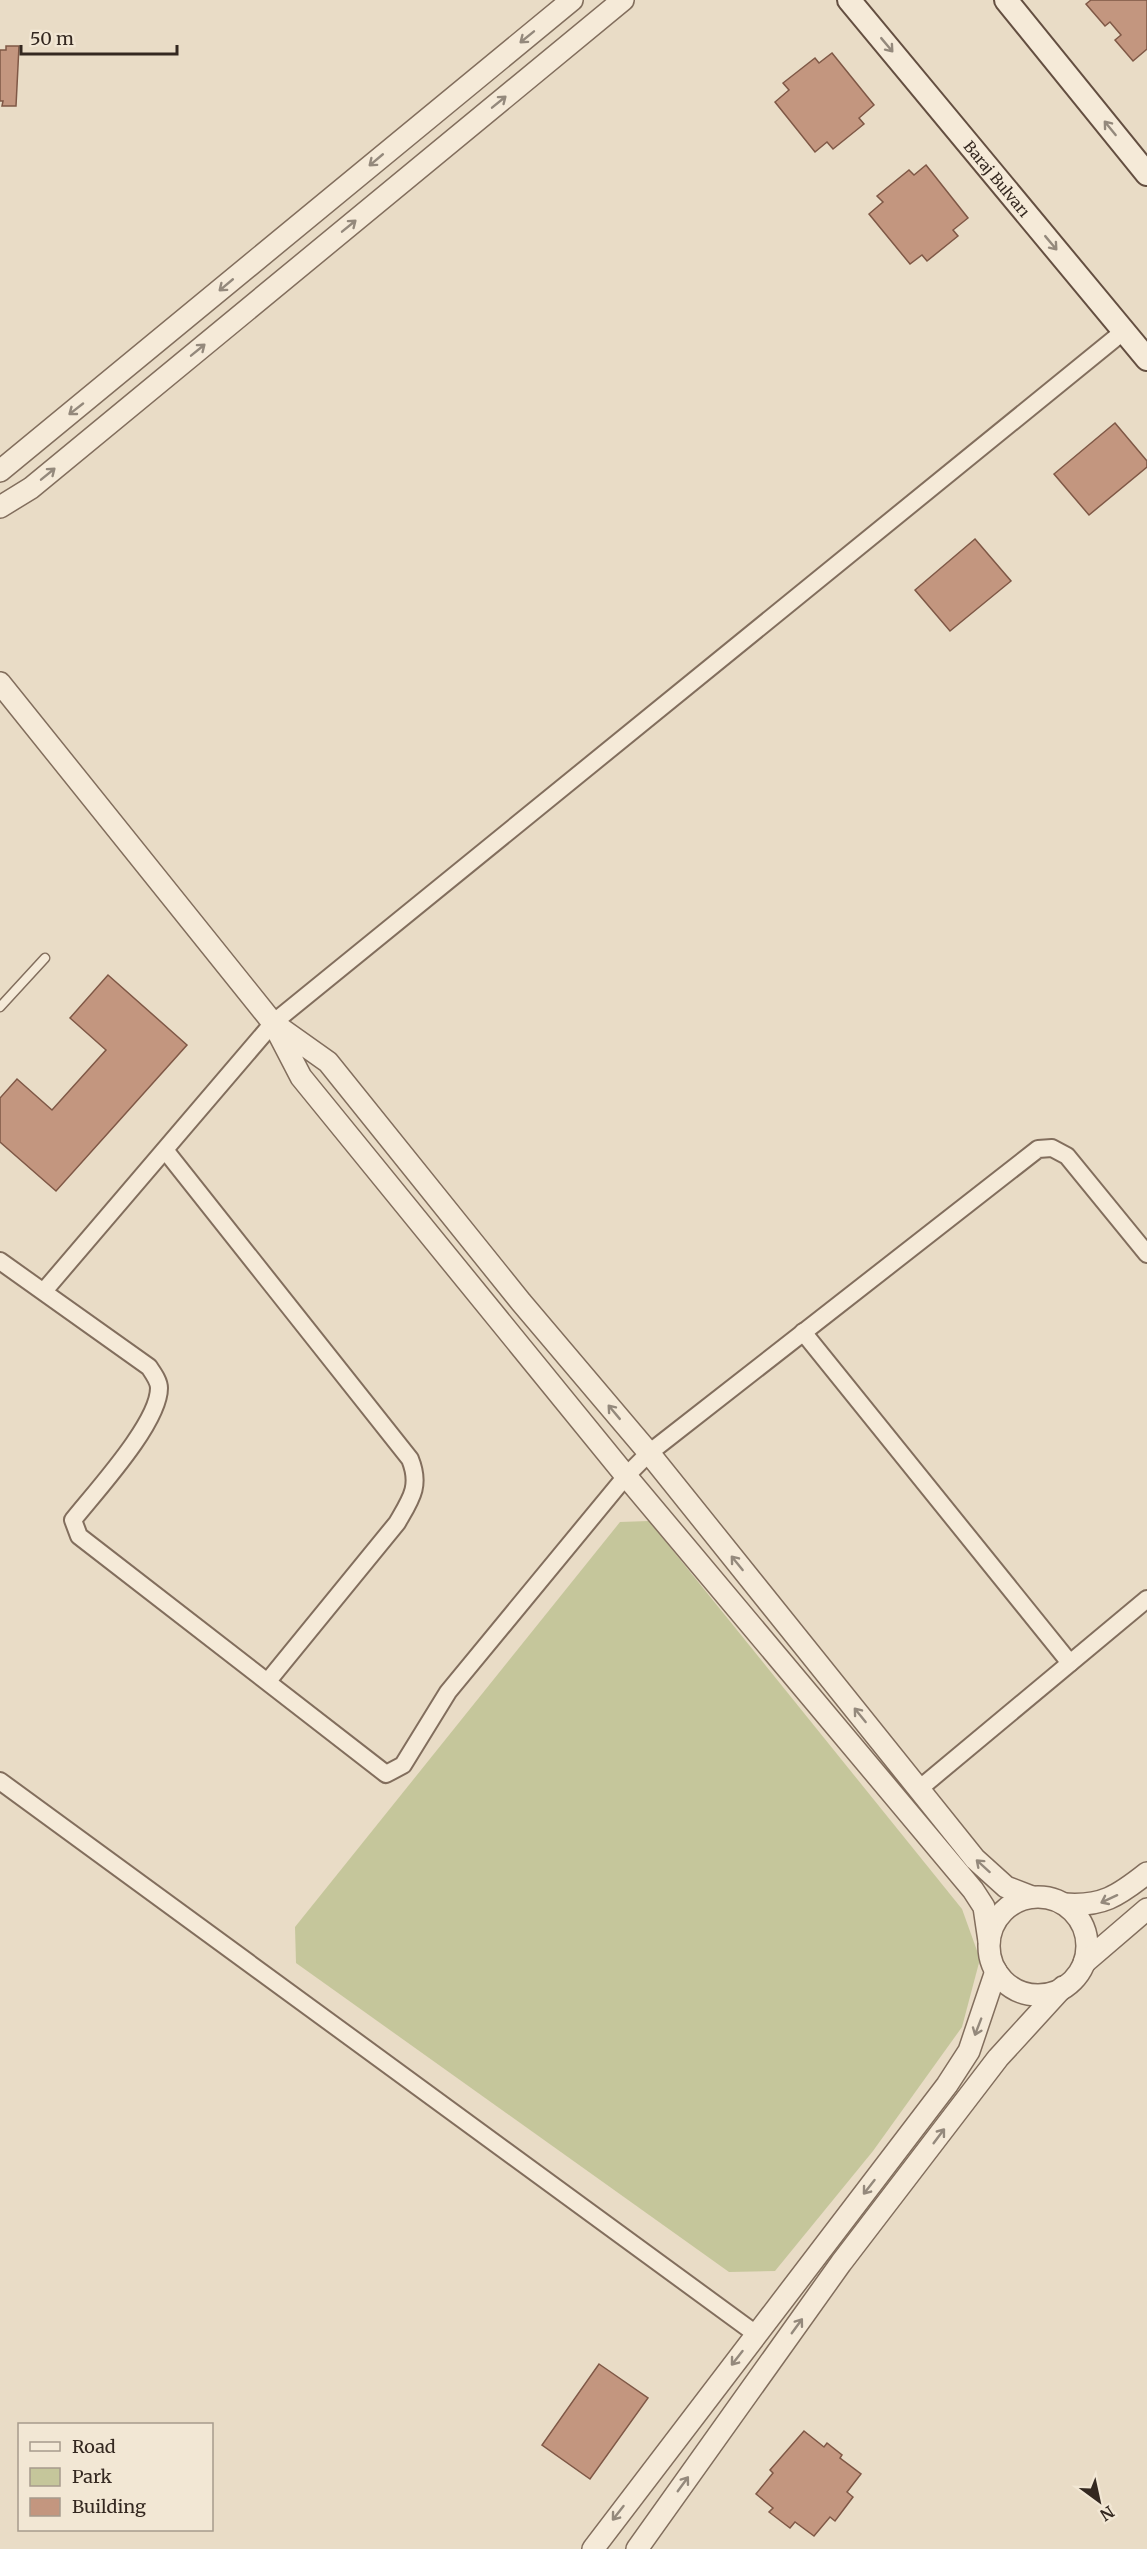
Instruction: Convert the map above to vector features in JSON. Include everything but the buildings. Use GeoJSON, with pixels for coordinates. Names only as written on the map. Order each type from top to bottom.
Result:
{"type":"FeatureCollection","features":[{"type":"Feature","properties":{"kind":"main road","name":"Baraj Bulvarı"},"geometry":{"type":"LineString","coordinates":[[849,0],[1147,358]]}},
{"type":"Feature","properties":{"kind":"main road"},"geometry":{"type":"LineString","coordinates":[[1006,0],[1147,174]]}},
{"type":"Feature","properties":{"kind":"street"},"geometry":{"type":"LineString","coordinates":[[0,471],[572,0]]}},
{"type":"Feature","properties":{"kind":"street"},"geometry":{"type":"LineString","coordinates":[[0,507],[31,488],[623,0]]}},
{"type":"Feature","properties":{"kind":"street"},"geometry":{"type":"LineString","coordinates":[[44,1291],[273,1023],[1124,331]]}},
{"type":"Feature","properties":{"kind":"street"},"geometry":{"type":"LineString","coordinates":[[0,682],[273,1023],[302,1077],[626,1476],[973,1890],[984,1907],[990,1957],[996,1971],[1006,1983],[1019,1991],[1034,1994],[1049,1993],[1063,1988]]}},
{"type":"Feature","properties":{"kind":"street"},"geometry":{"type":"LineString","coordinates":[[273,1023],[328,1062],[514,1292],[649,1454],[975,1859],[1006,1887],[1032,1897],[1048,1898],[1064,1904],[1076,1915],[1084,1930],[1087,1947],[1084,1963]]}},
{"type":"Feature","properties":{"kind":"street"},"geometry":{"type":"LineString","coordinates":[[2,1265],[44,1291],[149,1367],[160,1385],[157,1404],[128,1452],[73,1520],[79,1536],[386,1774],[403,1765],[448,1692],[626,1476],[649,1454],[1038,1149],[1052,1148],[1067,1156],[1147,1254]]}},
{"type":"Feature","properties":{"kind":"street"},"geometry":{"type":"LineString","coordinates":[[165,1150],[410,1459],[416,1474],[413,1495],[397,1523],[268,1681]]}},
{"type":"Feature","properties":{"kind":"street"},"geometry":{"type":"LineString","coordinates":[[803,1332],[1070,1663]]}},
{"type":"Feature","properties":{"kind":"street"},"geometry":{"type":"LineString","coordinates":[[919,1789],[1147,1599]]}},
{"type":"Feature","properties":{"kind":"street"},"geometry":{"type":"LineString","coordinates":[[0,1781],[756,2334]]}},
{"type":"Feature","properties":{"kind":"street"},"geometry":{"type":"LineString","coordinates":[[1064,1904],[1099,1903],[1121,1894],[1147,1873]]}},
{"type":"Feature","properties":{"kind":"street"},"geometry":{"type":"LineString","coordinates":[[989,1941],[993,1926],[1002,1912],[1016,1902],[1032,1897]]}},
{"type":"Feature","properties":{"kind":"street"},"geometry":{"type":"LineString","coordinates":[[637,2549],[863,2235],[998,2058],[1075,1977],[1084,1963],[1147,1909]]}},
{"type":"Feature","properties":{"kind":"street"},"geometry":{"type":"LineString","coordinates":[[593,2549],[947,2085],[969,2051],[996,1971]]}},
{"type":"Feature","properties":{"kind":"lane"},"geometry":{"type":"LineString","coordinates":[[0,1007],[45,958]]}},
{"type":"Feature","properties":{"kind":"green space"},"geometry":{"type":"Polygon","coordinates":[[[649,1521],[962,1909],[980,1959],[962,2027],[873,2151],[775,2271],[729,2272],[296,1963],[295,1927],[620,1522],[649,1521]]]}}]}
